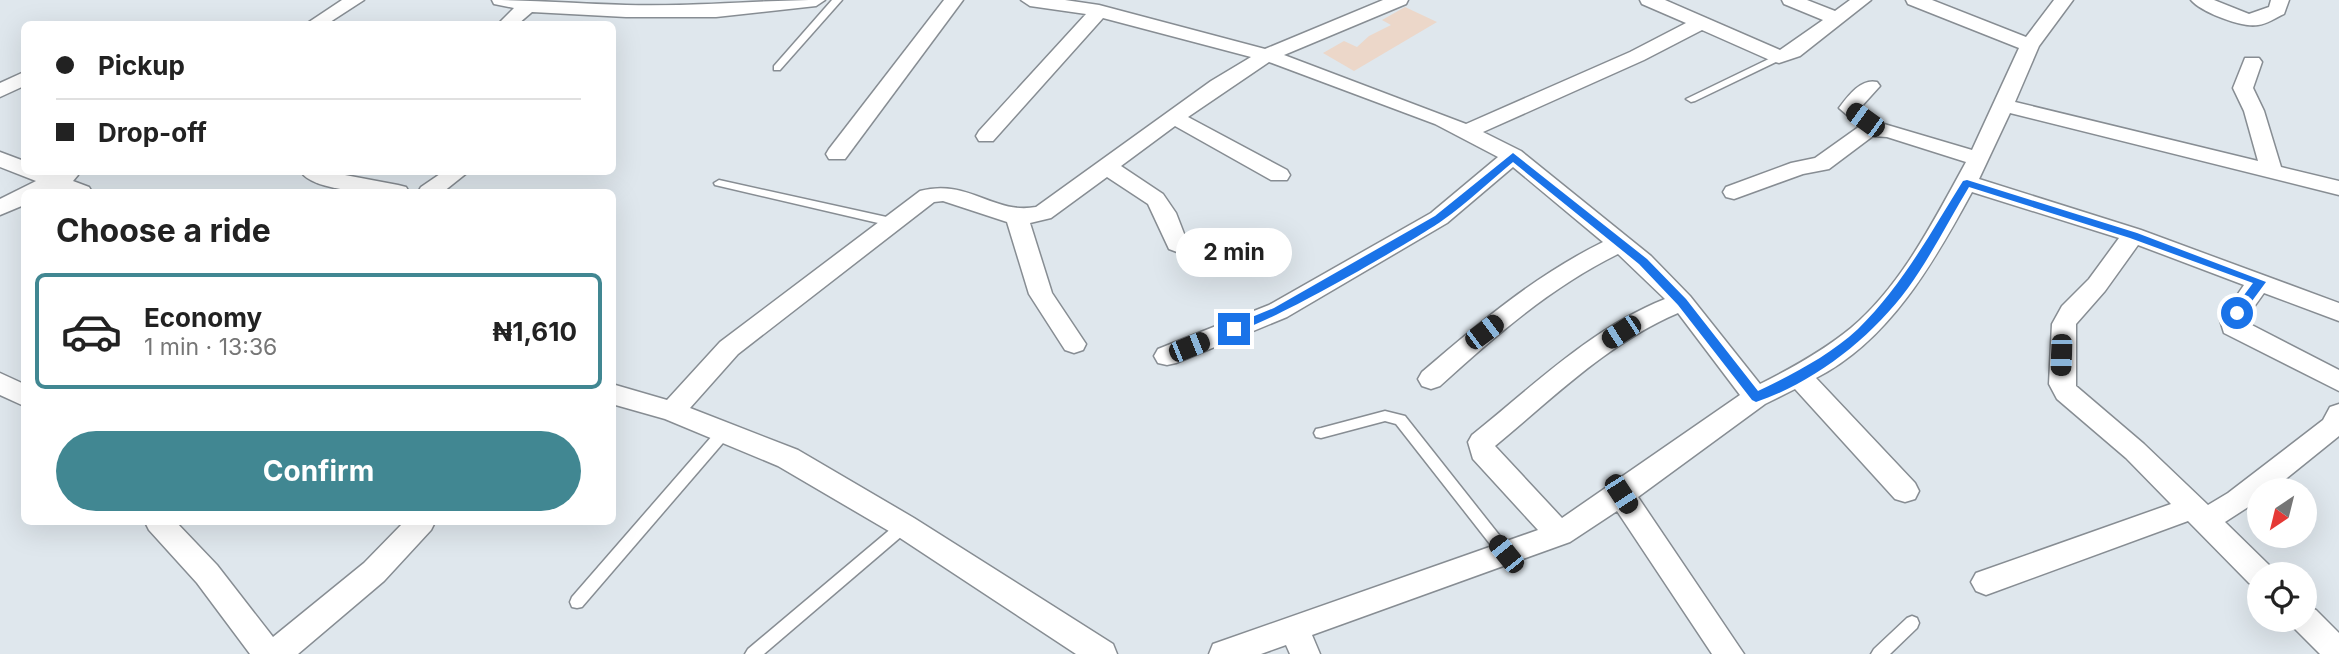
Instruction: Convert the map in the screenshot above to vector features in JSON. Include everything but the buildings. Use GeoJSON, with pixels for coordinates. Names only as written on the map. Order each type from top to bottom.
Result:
{"type":"FeatureCollection","features":[{"type":"Feature","properties":{"kind":"street"},"geometry":{"type":"LineString","coordinates":[[320,21],[355,0]]}},
{"type":"Feature","properties":{"kind":"street"},"geometry":{"type":"LineString","coordinates":[[501,0],[528,6],[626,11],[716,11],[816,0]]}},
{"type":"Feature","properties":{"kind":"street"},"geometry":{"type":"LineString","coordinates":[[837,154],[954,0]]}},
{"type":"Feature","properties":{"kind":"street"},"geometry":{"type":"LineString","coordinates":[[1030,0],[1088,6],[1267,55],[1442,120],[1513,156],[1643,262],[1682,302],[1756,397]]}},
{"type":"Feature","properties":{"kind":"street"},"geometry":{"type":"LineString","coordinates":[[672,411],[729,348],[928,195],[950,194],[1017,218],[1043,213],[1218,85],[1267,55],[1399,0]]}},
{"type":"Feature","properties":{"kind":"street"},"geometry":{"type":"LineString","coordinates":[[1649,0],[1779,57],[1793,52],[1862,0]]}},
{"type":"Feature","properties":{"kind":"street"},"geometry":{"type":"LineString","coordinates":[[1791,0],[1837,19]]}},
{"type":"Feature","properties":{"kind":"street"},"geometry":{"type":"LineString","coordinates":[[1915,0],[2030,45]]}},
{"type":"Feature","properties":{"kind":"street"},"geometry":{"type":"LineString","coordinates":[[2200,0],[2239,18],[2256,20],[2277,10],[2280,0]]}},
{"type":"Feature","properties":{"kind":"street"},"geometry":{"type":"LineString","coordinates":[[1224,654],[1300,641],[1379,597],[1560,534],[1621,494],[1756,397],[1814,368],[1861,333],[1904,285],[1967,183],[2030,45],[2057,2]]}},
{"type":"Feature","properties":{"kind":"street"},"geometry":{"type":"LineString","coordinates":[[511,21],[528,6]]}},
{"type":"Feature","properties":{"kind":"street"},"geometry":{"type":"LineString","coordinates":[[986,136],[1088,6]]}},
{"type":"Feature","properties":{"kind":"street"},"geometry":{"type":"LineString","coordinates":[[616,22],[626,11]]}},
{"type":"Feature","properties":{"kind":"street"},"geometry":{"type":"LineString","coordinates":[[1466,132],[1637,56],[1701,23]]}},
{"type":"Feature","properties":{"kind":"street"},"geometry":{"type":"LineString","coordinates":[[2252,62],[2243,88],[2254,111],[2271,170]]}},
{"type":"Feature","properties":{"kind":"street"},"geometry":{"type":"LineString","coordinates":[[0,91],[21,80]]}},
{"type":"Feature","properties":{"kind":"street"},"geometry":{"type":"LineString","coordinates":[[1870,86],[1849,108],[1877,129],[1979,159]]}},
{"type":"Feature","properties":{"kind":"street"},"geometry":{"type":"LineString","coordinates":[[2003,105],[2339,188]]}},
{"type":"Feature","properties":{"kind":"street"},"geometry":{"type":"LineString","coordinates":[[1175,118],[1279,175]]}},
{"type":"Feature","properties":{"kind":"street"},"geometry":{"type":"LineString","coordinates":[[1734,192],[1821,164],[1861,133],[1877,129]]}},
{"type":"Feature","properties":{"kind":"street"},"geometry":{"type":"LineString","coordinates":[[1167,356],[1278,311],[1439,218],[1513,156]]}},
{"type":"Feature","properties":{"kind":"street"},"geometry":{"type":"LineString","coordinates":[[0,159],[21,167]]}},
{"type":"Feature","properties":{"kind":"street"},"geometry":{"type":"LineString","coordinates":[[1108,168],[1157,201],[1165,212],[1167,229],[1177,244]]}},
{"type":"Feature","properties":{"kind":"street"},"geometry":{"type":"LineString","coordinates":[[316,175],[383,189]]}},
{"type":"Feature","properties":{"kind":"street"},"geometry":{"type":"LineString","coordinates":[[433,189],[453,175]]}},
{"type":"Feature","properties":{"kind":"street"},"geometry":{"type":"LineString","coordinates":[[39,189],[65,176],[78,189]]}},
{"type":"Feature","properties":{"kind":"street"},"geometry":{"type":"LineString","coordinates":[[1967,183],[2133,235],[2339,312]]}},
{"type":"Feature","properties":{"kind":"street"},"geometry":{"type":"LineString","coordinates":[[0,208],[21,198]]}},
{"type":"Feature","properties":{"kind":"street"},"geometry":{"type":"LineString","coordinates":[[1017,218],[1041,294],[1074,344]]}},
{"type":"Feature","properties":{"kind":"street"},"geometry":{"type":"LineString","coordinates":[[2133,235],[2097,285],[2071,312],[2064,324],[2062,384],[2066,391],[2135,451],[2247,562]]}},
{"type":"Feature","properties":{"kind":"street"},"geometry":{"type":"LineString","coordinates":[[1431,379],[1484,332],[1550,283],[1583,260],[1620,243]]}},
{"type":"Feature","properties":{"kind":"street"},"geometry":{"type":"LineString","coordinates":[[2260,282],[2232,320],[2233,327],[2339,382]]}},
{"type":"Feature","properties":{"kind":"street"},"geometry":{"type":"LineString","coordinates":[[1560,534],[1482,452],[1481,442],[1602,345],[1640,319],[1682,302]]}},
{"type":"Feature","properties":{"kind":"street"},"geometry":{"type":"LineString","coordinates":[[1798,376],[1905,491]]}},
{"type":"Feature","properties":{"kind":"street"},"geometry":{"type":"LineString","coordinates":[[0,383],[21,394]]}},
{"type":"Feature","properties":{"kind":"street"},"geometry":{"type":"LineString","coordinates":[[616,395],[672,411],[788,458],[904,526],[1102,654]]}},
{"type":"Feature","properties":{"kind":"street"},"geometry":{"type":"LineString","coordinates":[[1986,582],[2238,501],[2337,424]]}},
{"type":"Feature","properties":{"kind":"street"},"geometry":{"type":"LineString","coordinates":[[1621,494],[1729,654]]}},
{"type":"Feature","properties":{"kind":"street"},"geometry":{"type":"LineString","coordinates":[[162,525],[207,574],[268,654]]}},
{"type":"Feature","properties":{"kind":"street"},"geometry":{"type":"LineString","coordinates":[[276,654],[374,572],[418,525]]}},
{"type":"Feature","properties":{"kind":"street"},"geometry":{"type":"LineString","coordinates":[[2317,631],[2339,653]]}},
{"type":"Feature","properties":{"kind":"lane"},"geometry":{"type":"LineString","coordinates":[[778,68],[837,0]]}},
{"type":"Feature","properties":{"kind":"lane"},"geometry":{"type":"LineString","coordinates":[[1691,99],[1779,57]]}},
{"type":"Feature","properties":{"kind":"lane"},"geometry":{"type":"LineString","coordinates":[[719,183],[891,222]]}},
{"type":"Feature","properties":{"kind":"lane"},"geometry":{"type":"LineString","coordinates":[[1321,433],[1385,416],[1400,420],[1506,554]]}},
{"type":"Feature","properties":{"kind":"lane"},"geometry":{"type":"LineString","coordinates":[[577,601],[724,432]]}},
{"type":"Feature","properties":{"kind":"lane"},"geometry":{"type":"LineString","coordinates":[[753,654],[904,526]]}},
{"type":"Feature","properties":{"kind":"lane"},"geometry":{"type":"LineString","coordinates":[[1879,654],[1912,622]]}},
{"type":"Feature","properties":{"kind":"shaded area"},"geometry":{"type":"Polygon","coordinates":[[[1405,7],[1437,22],[1354,71],[1323,53],[1344,41],[1357,47],[1369,36],[1391,25],[1382,20],[1405,7]]]}},
{"type":"Feature","properties":{"kind":"route"},"geometry":{"type":"LineString","coordinates":[[1234,329],[1278,311],[1439,218],[1513,156],[1643,262],[1682,302],[1756,397],[1814,368],[1861,333],[1904,285],[1967,183],[2133,235],[2260,282],[2237,313]]}}]}
